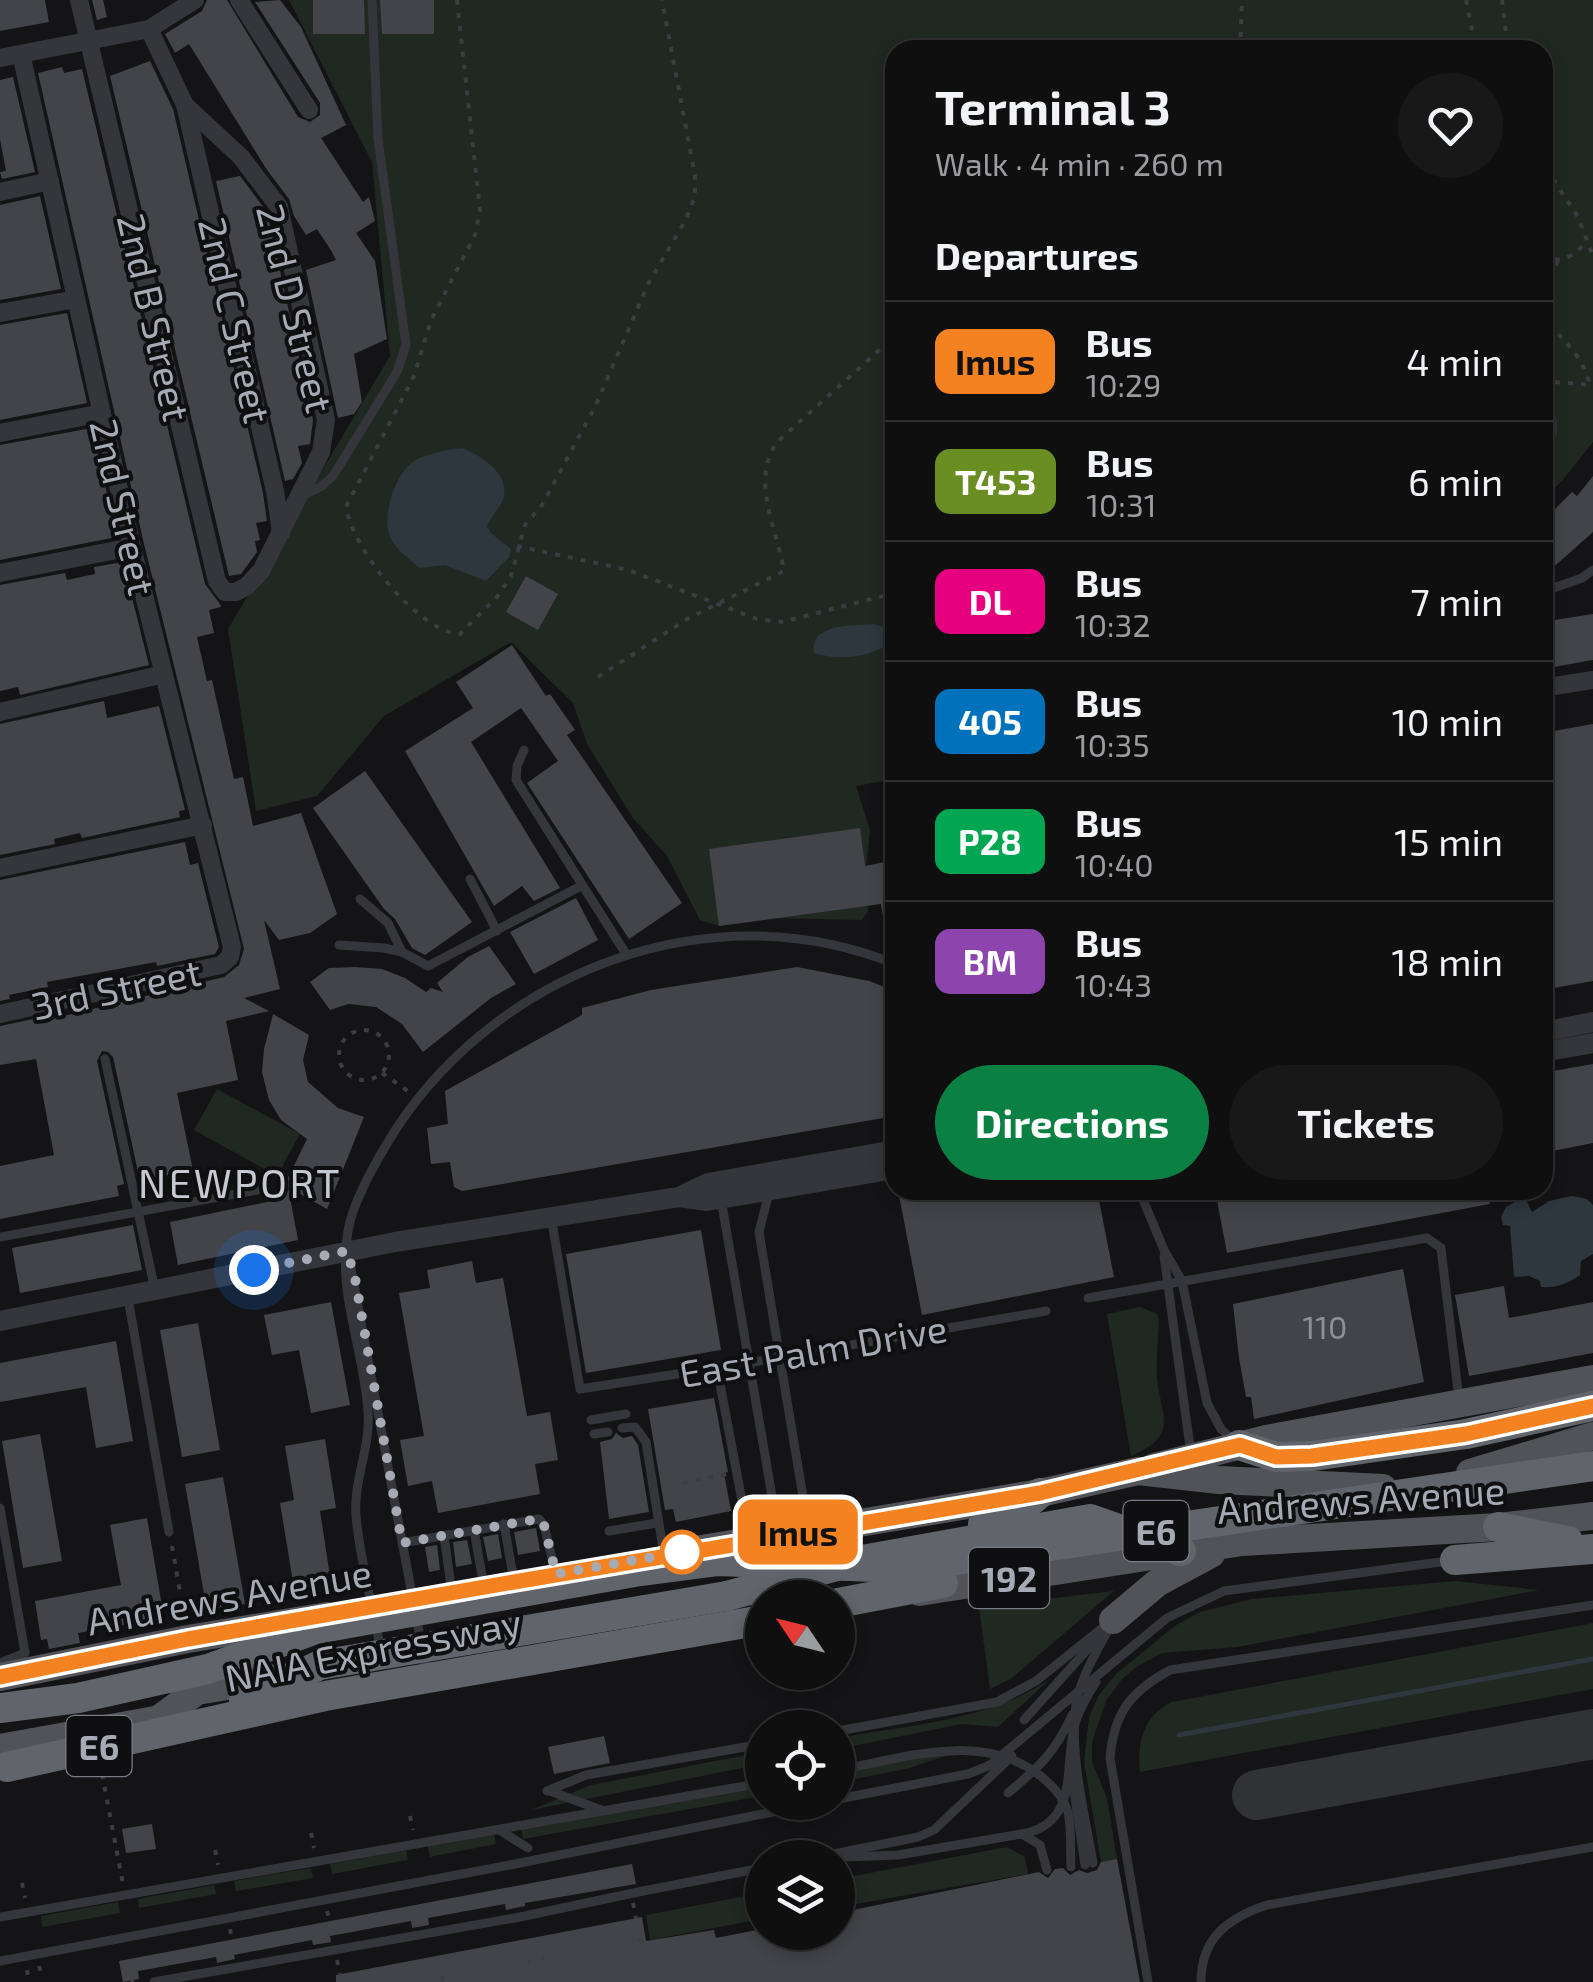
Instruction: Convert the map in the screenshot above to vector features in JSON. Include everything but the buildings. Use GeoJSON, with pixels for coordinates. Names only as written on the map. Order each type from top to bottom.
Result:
{"type":"FeatureCollection","features":[{"type":"Feature","properties":{"kind":"highway"},"geometry":{"type":"LineString","coordinates":[[1240,1445],[1276,1457],[1312,1456],[1466,1434],[1591,1407]]}},
{"type":"Feature","properties":{"kind":"highway","name":"NAIA Expressway"},"geometry":{"type":"LineString","coordinates":[[0,1708],[78,1698],[208,1669],[316,1630],[640,1570],[717,1561],[902,1568],[1593,1466]]}},
{"type":"Feature","properties":{"kind":"highway","name":"E6"},"geometry":{"type":"LineString","coordinates":[[855,1599],[1593,1484]]}},
{"type":"Feature","properties":{"kind":"highway"},"geometry":{"type":"LineString","coordinates":[[208,1669],[726,1588],[817,1555],[942,1534],[1012,1517],[1040,1493]]}},
{"type":"Feature","properties":{"kind":"highway"},"geometry":{"type":"LineString","coordinates":[[190,1719],[320,1665],[1090,1519],[1181,1551]]}},
{"type":"Feature","properties":{"kind":"highway"},"geometry":{"type":"LineString","coordinates":[[1498,1527],[1593,1547]]}},
{"type":"Feature","properties":{"kind":"highway"},"geometry":{"type":"LineString","coordinates":[[1456,1560],[1593,1547]]}},
{"type":"Feature","properties":{"kind":"highway","name":"NAIA Expressway"},"geometry":{"type":"LineString","coordinates":[[0,1770],[190,1719],[745,1621]]}},
{"type":"Feature","properties":{"kind":"main road"},"geometry":{"type":"LineString","coordinates":[[1138,1471],[1240,1445],[1460,1402],[1591,1407]]}},
{"type":"Feature","properties":{"kind":"main road","name":"Andrews Avenue"},"geometry":{"type":"LineString","coordinates":[[8,1669],[110,1655],[520,1580],[1040,1493],[1138,1471],[1377,1489],[1481,1471],[1591,1407]]}},
{"type":"Feature","properties":{"kind":"main road","name":"Andrews Avenue"},"geometry":{"type":"LineString","coordinates":[[855,1600],[1242,1542],[1498,1527],[1593,1516]]}},
{"type":"Feature","properties":{"kind":"main road"},"geometry":{"type":"LineString","coordinates":[[1456,1560],[1498,1527]]}},
{"type":"Feature","properties":{"kind":"main road"},"geometry":{"type":"LineString","coordinates":[[1113,1620],[1173,1573],[1242,1542]]}},
{"type":"Feature","properties":{"kind":"main road"},"geometry":{"type":"LineString","coordinates":[[520,1580],[508,1622],[519,1640],[539,1650]]}},
{"type":"Feature","properties":{"kind":"main road"},"geometry":{"type":"LineString","coordinates":[[0,1748],[146,1722],[190,1719],[426,1669],[745,1620]]}},
{"type":"Feature","properties":{"kind":"main road"},"geometry":{"type":"LineString","coordinates":[[110,1655],[138,1669],[146,1687],[146,1722]]}},
{"type":"Feature","properties":{"kind":"main road"},"geometry":{"type":"LineString","coordinates":[[146,1722],[197,1691],[383,1664]]}},
{"type":"Feature","properties":{"kind":"street","name":"2nd B Street"},"geometry":{"type":"LineString","coordinates":[[79,0],[218,582],[226,592],[247,586],[261,571],[281,534]]}},
{"type":"Feature","properties":{"kind":"street"},"geometry":{"type":"LineString","coordinates":[[0,58],[148,30],[195,0]]}},
{"type":"Feature","properties":{"kind":"street"},"geometry":{"type":"LineString","coordinates":[[239,0],[309,110]]}},
{"type":"Feature","properties":{"kind":"street","name":"2nd C Street"},"geometry":{"type":"LineString","coordinates":[[148,30],[185,105],[276,490],[281,534]]}},
{"type":"Feature","properties":{"kind":"street","name":"2nd Street"},"geometry":{"type":"LineString","coordinates":[[21,54],[132,546],[232,946],[230,957]]}},
{"type":"Feature","properties":{"kind":"street","name":"2nd D Street"},"geometry":{"type":"LineString","coordinates":[[185,105],[240,157],[279,207],[326,420],[321,452],[281,534]]}},
{"type":"Feature","properties":{"kind":"street"},"geometry":{"type":"LineString","coordinates":[[0,192],[50,181]]}},
{"type":"Feature","properties":{"kind":"street"},"geometry":{"type":"LineString","coordinates":[[0,313],[76,299]]}},
{"type":"Feature","properties":{"kind":"street"},"geometry":{"type":"LineString","coordinates":[[0,433],[102,412]]}},
{"type":"Feature","properties":{"kind":"street"},"geometry":{"type":"LineString","coordinates":[[0,573],[132,546]]}},
{"type":"Feature","properties":{"kind":"street"},"geometry":{"type":"LineString","coordinates":[[0,712],[164,674]]}},
{"type":"Feature","properties":{"kind":"street"},"geometry":{"type":"LineString","coordinates":[[1553,686],[1593,680]]}},
{"type":"Feature","properties":{"kind":"street"},"geometry":{"type":"LineString","coordinates":[[0,868],[203,825]]}},
{"type":"Feature","properties":{"kind":"street","name":"3rd Street"},"geometry":{"type":"LineString","coordinates":[[0,1014],[220,965],[230,957]]}},
{"type":"Feature","properties":{"kind":"street"},"geometry":{"type":"LineString","coordinates":[[1553,1030],[1593,1022]]}},
{"type":"Feature","properties":{"kind":"street"},"geometry":{"type":"LineString","coordinates":[[1553,1050],[1593,1042]]}},
{"type":"Feature","properties":{"kind":"street"},"geometry":{"type":"LineString","coordinates":[[0,1321],[347,1251],[679,1196],[708,1183],[885,1152]]}},
{"type":"Feature","properties":{"kind":"street"},"geometry":{"type":"LineString","coordinates":[[679,1196],[708,1202],[885,1171]]}},
{"type":"Feature","properties":{"kind":"lane"},"geometry":{"type":"LineString","coordinates":[[299,497],[333,476],[397,372],[406,345],[378,139],[372,0]]}},
{"type":"Feature","properties":{"kind":"lane"},"geometry":{"type":"LineString","coordinates":[[1553,588],[1593,570]]}},
{"type":"Feature","properties":{"kind":"lane"},"geometry":{"type":"LineString","coordinates":[[524,750],[516,780],[626,954]]}},
{"type":"Feature","properties":{"kind":"lane"},"geometry":{"type":"LineString","coordinates":[[470,879],[497,931]]}},
{"type":"Feature","properties":{"kind":"lane"},"geometry":{"type":"LineString","coordinates":[[339,945],[368,944],[402,952],[428,966],[581,886]]}},
{"type":"Feature","properties":{"kind":"lane"},"geometry":{"type":"LineString","coordinates":[[360,899],[388,923],[402,952]]}},
{"type":"Feature","properties":{"kind":"lane"},"geometry":{"type":"LineString","coordinates":[[426,1669],[345,1281],[348,1228],[378,1158],[417,1098],[451,1059],[518,1006],[578,972],[626,954],[703,939],[762,937],[820,942],[885,961]]}},
{"type":"Feature","properties":{"kind":"lane"},"geometry":{"type":"LineString","coordinates":[[105,1058],[155,1290]]}},
{"type":"Feature","properties":{"kind":"lane"},"geometry":{"type":"LineString","coordinates":[[0,1237],[263,1189]]}},
{"type":"Feature","properties":{"kind":"lane"},"geometry":{"type":"LineString","coordinates":[[771,1190],[759,1232],[808,1530]]}},
{"type":"Feature","properties":{"kind":"lane"},"geometry":{"type":"LineString","coordinates":[[721,1199],[779,1535]]}},
{"type":"Feature","properties":{"kind":"lane"},"geometry":{"type":"LineString","coordinates":[[1143,1200],[1182,1281],[1207,1403],[1222,1429],[1240,1445]]}},
{"type":"Feature","properties":{"kind":"lane","name":"East Palm Drive"},"geometry":{"type":"LineString","coordinates":[[551,1216],[580,1389],[1046,1310]]}},
{"type":"Feature","properties":{"kind":"lane"},"geometry":{"type":"LineString","coordinates":[[1088,1298],[1427,1238],[1441,1248],[1460,1402]]}},
{"type":"Feature","properties":{"kind":"lane"},"geometry":{"type":"LineString","coordinates":[[1164,1250],[1191,1456]]}},
{"type":"Feature","properties":{"kind":"lane"},"geometry":{"type":"LineString","coordinates":[[128,1295],[169,1532]]}},
{"type":"Feature","properties":{"kind":"lane"},"geometry":{"type":"LineString","coordinates":[[718,1368],[750,1540]]}},
{"type":"Feature","properties":{"kind":"lane"},"geometry":{"type":"LineString","coordinates":[[374,1413],[356,1514],[383,1664]]}},
{"type":"Feature","properties":{"kind":"lane"},"geometry":{"type":"LineString","coordinates":[[591,1420],[626,1414]]}},
{"type":"Feature","properties":{"kind":"lane"},"geometry":{"type":"LineString","coordinates":[[622,1428],[635,1427],[646,1442],[664,1556]]}},
{"type":"Feature","properties":{"kind":"lane"},"geometry":{"type":"LineString","coordinates":[[594,1434],[608,1432]]}},
{"type":"Feature","properties":{"kind":"lane"},"geometry":{"type":"LineString","coordinates":[[0,1508],[25,1653],[8,1669]]}},
{"type":"Feature","properties":{"kind":"lane"},"geometry":{"type":"LineString","coordinates":[[402,1543],[542,1521],[556,1574]]}},
{"type":"Feature","properties":{"kind":"lane"},"geometry":{"type":"LineString","coordinates":[[609,1531],[657,1523]]}},
{"type":"Feature","properties":{"kind":"lane"},"geometry":{"type":"LineString","coordinates":[[504,1524],[520,1580]]}},
{"type":"Feature","properties":{"kind":"lane"},"geometry":{"type":"LineString","coordinates":[[474,1530],[484,1587]]}},
{"type":"Feature","properties":{"kind":"lane"},"geometry":{"type":"LineString","coordinates":[[444,1536],[452,1593]]}},
{"type":"Feature","properties":{"kind":"lane"},"geometry":{"type":"LineString","coordinates":[[855,1796],[984,1768],[1166,1618],[1224,1591],[1456,1560]]}},
{"type":"Feature","properties":{"kind":"lane"},"geometry":{"type":"LineString","coordinates":[[1148,1982],[1110,1758],[1120,1712],[1153,1679],[1170,1670],[1202,1664],[1593,1605]]}},
{"type":"Feature","properties":{"kind":"lane"},"geometry":{"type":"LineString","coordinates":[[1008,1793],[1058,1746],[1088,1668],[1113,1620]]}},
{"type":"Feature","properties":{"kind":"lane"},"geometry":{"type":"LineString","coordinates":[[1024,1720],[1113,1620]]}},
{"type":"Feature","properties":{"kind":"lane"},"geometry":{"type":"LineString","coordinates":[[855,1728],[997,1702],[1036,1681],[1113,1620]]}},
{"type":"Feature","properties":{"kind":"lane"},"geometry":{"type":"LineString","coordinates":[[1074,1710],[1075,1724],[1076,1752],[1089,1864],[1070,1750],[1075,1724],[1096,1682],[1115,1661]]}},
{"type":"Feature","properties":{"kind":"lane"},"geometry":{"type":"LineString","coordinates":[[855,1850],[918,1838],[934,1830],[1049,1718]]}},
{"type":"Feature","properties":{"kind":"lane"},"geometry":{"type":"LineString","coordinates":[[602,1811],[547,1791],[586,1775],[745,1747]]}},
{"type":"Feature","properties":{"kind":"lane"},"geometry":{"type":"LineString","coordinates":[[855,1767],[966,1749],[1010,1758],[1040,1776],[1062,1798],[1068,1814],[1071,1867]]}},
{"type":"Feature","properties":{"kind":"lane"},"geometry":{"type":"LineString","coordinates":[[855,1856],[898,1855],[1039,1829],[1057,1813],[1072,1770]]}},
{"type":"Feature","properties":{"kind":"lane"},"geometry":{"type":"LineString","coordinates":[[0,1918],[745,1786]]}},
{"type":"Feature","properties":{"kind":"lane"},"geometry":{"type":"LineString","coordinates":[[0,1961],[745,1818]]}},
{"type":"Feature","properties":{"kind":"lane"},"geometry":{"type":"LineString","coordinates":[[499,1830],[528,1848]]}},
{"type":"Feature","properties":{"kind":"lane"},"geometry":{"type":"LineString","coordinates":[[1022,1834],[1040,1845],[1047,1870]]}},
{"type":"Feature","properties":{"kind":"lane"},"geometry":{"type":"LineString","coordinates":[[1201,1982],[1211,1940],[1228,1922],[1248,1911],[1593,1847]]}},
{"type":"Feature","properties":{"kind":"lane"},"geometry":{"type":"LineString","coordinates":[[154,1982],[520,1917],[745,1871]]}},
{"type":"Feature","properties":{"kind":"path"},"geometry":{"type":"LineString","coordinates":[[456,0],[480,210],[475,235],[431,320],[414,376],[346,507],[349,525],[378,573],[446,634],[460,634],[497,597],[510,576],[525,525],[542,505],[596,405],[648,284],[695,197],[695,176],[662,0]]}},
{"type":"Feature","properties":{"kind":"path"},"geometry":{"type":"LineString","coordinates":[[1240,40],[1242,0]]}},
{"type":"Feature","properties":{"kind":"path"},"geometry":{"type":"LineString","coordinates":[[1466,0],[1474,40]]}},
{"type":"Feature","properties":{"kind":"path"},"geometry":{"type":"LineString","coordinates":[[1502,0],[1507,40]]}},
{"type":"Feature","properties":{"kind":"path"},"geometry":{"type":"LineString","coordinates":[[1553,178],[1578,216],[1593,256]]}},
{"type":"Feature","properties":{"kind":"path"},"geometry":{"type":"LineString","coordinates":[[1553,260],[1578,253],[1585,242]]}},
{"type":"Feature","properties":{"kind":"path"},"geometry":{"type":"LineString","coordinates":[[1553,276],[1558,261]]}},
{"type":"Feature","properties":{"kind":"path"},"geometry":{"type":"LineString","coordinates":[[1553,330],[1585,365],[1592,385],[1553,382]]}},
{"type":"Feature","properties":{"kind":"path"},"geometry":{"type":"LineString","coordinates":[[598,677],[715,604],[784,572],[765,491],[768,455],[777,442],[885,345]]}},
{"type":"Feature","properties":{"kind":"path"},"geometry":{"type":"LineString","coordinates":[[517,546],[628,570],[757,619],[782,622],[885,596]]}},
{"type":"Feature","properties":{"kind":"path"},"geometry":{"type":"LineString","coordinates":[[365,1030],[386,1042],[389,1058],[382,1073],[359,1080],[344,1072],[338,1056],[350,1034],[365,1030]]}},
{"type":"Feature","properties":{"kind":"path"},"geometry":{"type":"LineString","coordinates":[[382,1073],[417,1098]]}},
{"type":"Feature","properties":{"kind":"path"},"geometry":{"type":"LineString","coordinates":[[684,1483],[736,1472]]}},
{"type":"Feature","properties":{"kind":"path"},"geometry":{"type":"LineString","coordinates":[[169,1532],[188,1639]]}},
{"type":"Feature","properties":{"kind":"path"},"geometry":{"type":"LineString","coordinates":[[102,1774],[126,1896]]}},
{"type":"Feature","properties":{"kind":"path"},"geometry":{"type":"LineString","coordinates":[[410,1816],[416,1844]]}},
{"type":"Feature","properties":{"kind":"path"},"geometry":{"type":"LineString","coordinates":[[312,1833],[316,1862]]}},
{"type":"Feature","properties":{"kind":"path"},"geometry":{"type":"LineString","coordinates":[[216,1850],[221,1879]]}},
{"type":"Feature","properties":{"kind":"path"},"geometry":{"type":"LineString","coordinates":[[22,1883],[27,1912]]}},
{"type":"Feature","properties":{"kind":"path"},"geometry":{"type":"LineString","coordinates":[[326,1908],[330,1922]]}},
{"type":"Feature","properties":{"kind":"path"},"geometry":{"type":"LineString","coordinates":[[229,1925],[232,1940]]}},
{"type":"Feature","properties":{"kind":"path"},"geometry":{"type":"LineString","coordinates":[[38,1962],[42,1976]]}},
{"type":"Feature","properties":{"kind":"shaded area"},"geometry":{"type":"Polygon","coordinates":[[[289,0],[1593,0],[1593,442],[1553,489],[1553,40],[885,40],[885,781],[856,786],[870,830],[866,869],[868,911],[862,920],[763,918],[719,926],[700,920],[667,856],[633,818],[587,744],[573,703],[511,642],[384,716],[317,796],[256,811],[228,629],[390,356],[372,162],[289,0]]]}},
{"type":"Feature","properties":{"kind":"shaded area"},"geometry":{"type":"Polygon","coordinates":[[[1553,410],[1557,426],[1553,444],[1553,410]]]}},
{"type":"Feature","properties":{"kind":"shaded area"},"geometry":{"type":"Polygon","coordinates":[[[462,448],[495,469],[504,485],[501,504],[487,526],[511,549],[509,557],[486,581],[445,565],[419,568],[397,547],[388,531],[390,500],[409,465],[427,455],[462,448]]]}},
{"type":"Feature","properties":{"kind":"shaded area"},"geometry":{"type":"Polygon","coordinates":[[[873,624],[885,627],[885,645],[855,656],[814,653],[819,636],[844,626],[873,624]]]}},
{"type":"Feature","properties":{"kind":"shaded area"},"geometry":{"type":"Polygon","coordinates":[[[217,1089],[300,1134],[277,1176],[194,1130],[217,1089]]]}},
{"type":"Feature","properties":{"kind":"shaded area"},"geometry":{"type":"Polygon","coordinates":[[[1572,1196],[1587,1199],[1593,1205],[1593,1254],[1581,1261],[1580,1275],[1571,1281],[1541,1287],[1540,1281],[1529,1276],[1514,1277],[1510,1226],[1503,1225],[1501,1217],[1506,1207],[1518,1200],[1526,1200],[1532,1212],[1549,1201],[1572,1196]]]}},
{"type":"Feature","properties":{"kind":"shaded area"},"geometry":{"type":"Polygon","coordinates":[[[1140,1307],[1157,1314],[1159,1321],[1157,1377],[1164,1423],[1157,1440],[1131,1456],[1107,1314],[1140,1307]]]}},
{"type":"Feature","properties":{"kind":"shaded area"},"geometry":{"type":"Polygon","coordinates":[[[1455,1581],[1539,1590],[1237,1647],[1162,1653],[1136,1667],[1106,1701],[1092,1742],[1092,1762],[1107,1798],[1117,1859],[1101,1862],[1084,1762],[1089,1717],[1099,1695],[1116,1674],[1176,1625],[1200,1612],[1252,1599],[1455,1581]]]}},
{"type":"Feature","properties":{"kind":"shaded area"},"geometry":{"type":"Polygon","coordinates":[[[1114,1591],[1012,1678],[990,1689],[979,1607],[1114,1591]]]}},
{"type":"Feature","properties":{"kind":"shaded area"},"geometry":{"type":"Polygon","coordinates":[[[1593,1623],[1593,1689],[1140,1772],[1140,1750],[1148,1722],[1172,1702],[1593,1623]]]}},
{"type":"Feature","properties":{"kind":"shaded area"},"geometry":{"type":"Polygon","coordinates":[[[1050,1679],[998,1727],[962,1724],[855,1746],[855,1735],[975,1713],[1050,1679]]]}},
{"type":"Feature","properties":{"kind":"shaded area"},"geometry":{"type":"Polygon","coordinates":[[[961,1751],[906,1769],[855,1779],[855,1770],[961,1751]]]}},
{"type":"Feature","properties":{"kind":"shaded area"},"geometry":{"type":"Polygon","coordinates":[[[745,1755],[745,1767],[531,1810],[591,1785],[745,1755]]]}},
{"type":"Feature","properties":{"kind":"shaded area"},"geometry":{"type":"Polygon","coordinates":[[[745,1789],[745,1799],[523,1839],[521,1828],[745,1789]]]}},
{"type":"Feature","properties":{"kind":"shaded area"},"geometry":{"type":"Polygon","coordinates":[[[494,1833],[496,1844],[430,1857],[428,1846],[494,1833]]]}},
{"type":"Feature","properties":{"kind":"shaded area"},"geometry":{"type":"Polygon","coordinates":[[[1007,1847],[1025,1857],[1028,1874],[855,1904],[855,1876],[1007,1847]]]}},
{"type":"Feature","properties":{"kind":"shaded area"},"geometry":{"type":"Polygon","coordinates":[[[406,1850],[408,1860],[332,1874],[330,1864],[406,1850]]]}},
{"type":"Feature","properties":{"kind":"shaded area"},"geometry":{"type":"Polygon","coordinates":[[[311,1868],[313,1878],[236,1891],[234,1881],[311,1868]]]}},
{"type":"Feature","properties":{"kind":"shaded area"},"geometry":{"type":"Polygon","coordinates":[[[214,1885],[216,1894],[139,1908],[138,1899],[214,1885]]]}},
{"type":"Feature","properties":{"kind":"shaded area"},"geometry":{"type":"Polygon","coordinates":[[[745,1896],[745,1922],[650,1940],[646,1915],[745,1896]]]}},
{"type":"Feature","properties":{"kind":"shaded area"},"geometry":{"type":"Polygon","coordinates":[[[118,1902],[120,1913],[42,1927],[41,1916],[118,1902]]]}},
{"type":"Feature","properties":{"kind":"waterway"},"geometry":{"type":"LineString","coordinates":[[1179,1735],[1593,1659]]}},
{"type":"Feature","properties":{"kind":"taxiway"},"geometry":{"type":"LineString","coordinates":[[1257,1795],[1593,1734]]}},
{"type":"Feature","properties":{"kind":"bus line","name":"Imus"},"geometry":{"type":"LineString","coordinates":[[0,1677],[188,1639],[1040,1493],[1240,1445],[1276,1457],[1312,1456],[1466,1434],[1593,1406]]}},
{"type":"Feature","properties":{"kind":"district","name":"NEWPORT"},"geometry":{"type":"Point","coordinates":[240,1182]}},
{"type":"Feature","properties":{"kind":"route"},"geometry":{"type":"LineString","coordinates":[[254,1270],[347,1251],[402,1543],[538,1519],[544,1525],[556,1574],[682,1552]]}}]}
